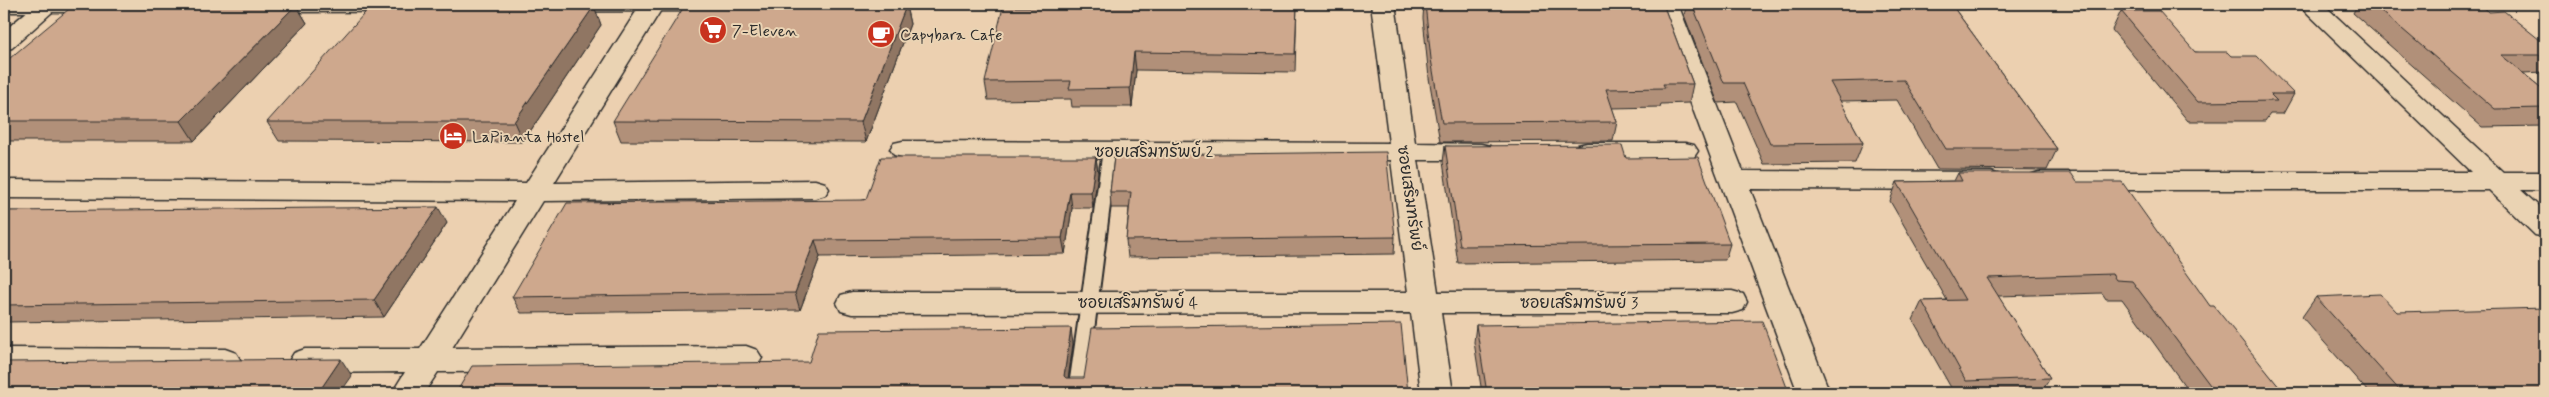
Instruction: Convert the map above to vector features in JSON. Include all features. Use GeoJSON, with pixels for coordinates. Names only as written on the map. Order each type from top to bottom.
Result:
{"type":"FeatureCollection","features":[{"type":"Feature","properties":{"kind":"street"},"geometry":{"type":"LineString","coordinates":[[408,393],[532,192],[652,4]]}},
{"type":"Feature","properties":{"kind":"street"},"geometry":{"type":"LineString","coordinates":[[236,5],[745,4]]}},
{"type":"Feature","properties":{"kind":"street","name":"ซอยเสริมทรัพย์"},"geometry":{"type":"LineString","coordinates":[[1383,4],[1437,393]]}},
{"type":"Feature","properties":{"kind":"street"},"geometry":{"type":"LineString","coordinates":[[1666,4],[1814,393]]}},
{"type":"Feature","properties":{"kind":"street"},"geometry":{"type":"LineString","coordinates":[[2310,4],[2545,228]]}},
{"type":"Feature","properties":{"kind":"street"},"geometry":{"type":"LineString","coordinates":[[4,5],[137,5]]}},
{"type":"Feature","properties":{"kind":"street"},"geometry":{"type":"LineString","coordinates":[[4,43],[48,5]]}},
{"type":"Feature","properties":{"kind":"street","name":"ซอยเสริมทรัพย์ 2"},"geometry":{"type":"LineString","coordinates":[[902,149],[1502,152]]}},
{"type":"Feature","properties":{"kind":"street"},"geometry":{"type":"LineString","coordinates":[[1560,151],[1685,150]]}},
{"type":"Feature","properties":{"kind":"street"},"geometry":{"type":"LineString","coordinates":[[1733,180],[2545,181]]}},
{"type":"Feature","properties":{"kind":"street"},"geometry":{"type":"LineString","coordinates":[[4,188],[532,192],[815,189]]}},
{"type":"Feature","properties":{"kind":"street","name":"ซอยเสริมทรัพย์ 4"},"geometry":{"type":"LineString","coordinates":[[852,303],[1425,302]]}},
{"type":"Feature","properties":{"kind":"street","name":"ซอยเสริมทรัพย์ 3"},"geometry":{"type":"LineString","coordinates":[[1425,302],[1732,302]]}},
{"type":"Feature","properties":{"kind":"street"},"geometry":{"type":"LineString","coordinates":[[4,360],[428,361],[746,358]]}},
{"type":"Feature","properties":{"kind":"lane"},"geometry":{"type":"LineString","coordinates":[[1077,393],[1110,150]]}},
{"type":"Feature","properties":{"kind":"building"},"geometry":{"type":"Polygon","coordinates":[[[75,4],[296,5],[181,121],[4,121],[4,63],[75,4]]]}},
{"type":"Feature","properties":{"kind":"building"},"geometry":{"type":"Polygon","coordinates":[[[1084,4],[1297,4],[1295,54],[1134,52],[1130,88],[1069,89],[1071,81],[985,82],[1003,7],[1083,7],[1084,4]]]}},
{"type":"Feature","properties":{"kind":"building"},"geometry":{"type":"Polygon","coordinates":[[[1425,4],[1663,4],[1693,84],[1663,84],[1665,88],[1606,89],[1617,122],[1442,123],[1431,59],[1425,4]]]}},
{"type":"Feature","properties":{"kind":"building"},"geometry":{"type":"Polygon","coordinates":[[[1692,4],[1951,4],[2057,149],[1946,149],[1904,80],[1830,82],[1863,143],[1770,144],[1743,83],[1724,83],[1692,4]]]}},
{"type":"Feature","properties":{"kind":"building"},"geometry":{"type":"Polygon","coordinates":[[[2373,4],[2480,4],[2489,12],[2504,11],[2545,44],[2545,55],[2501,55],[2545,91],[2545,108],[2495,109],[2373,4]]]}},
{"type":"Feature","properties":{"kind":"building"},"geometry":{"type":"Polygon","coordinates":[[[372,5],[594,6],[514,122],[267,122],[372,5]]]}},
{"type":"Feature","properties":{"kind":"building"},"geometry":{"type":"Polygon","coordinates":[[[685,5],[906,6],[861,122],[613,121],[685,5]]]}},
{"type":"Feature","properties":{"kind":"building"},"geometry":{"type":"Polygon","coordinates":[[[2121,11],[2159,11],[2195,52],[2227,52],[2231,56],[2257,56],[2294,94],[2270,94],[2277,101],[2198,102],[2121,11]]]}},
{"type":"Feature","properties":{"kind":"building"},"geometry":{"type":"Polygon","coordinates":[[[1622,145],[1626,158],[1698,157],[1730,244],[1460,246],[1445,146],[1622,145]]]}},
{"type":"Feature","properties":{"kind":"building"},"geometry":{"type":"Polygon","coordinates":[[[1386,152],[1395,237],[1126,240],[1131,192],[1110,192],[1114,157],[1136,157],[1136,155],[1386,152]]]}},
{"type":"Feature","properties":{"kind":"building"},"geometry":{"type":"Polygon","coordinates":[[[881,157],[1096,157],[1091,192],[1070,192],[1062,238],[815,240],[795,293],[512,297],[567,203],[863,200],[866,199],[881,157]]]}},
{"type":"Feature","properties":{"kind":"building"},"geometry":{"type":"Polygon","coordinates":[[[1958,173],[2071,173],[2077,182],[2122,182],[2210,306],[2214,306],[2284,393],[2216,393],[2132,281],[2116,280],[2112,274],[1987,278],[2050,378],[1966,381],[1922,301],[1965,300],[1897,182],[1962,181],[1958,173]]]}},
{"type":"Feature","properties":{"kind":"building"},"geometry":{"type":"Polygon","coordinates":[[[438,207],[374,300],[4,305],[4,211],[438,207]]]}},
{"type":"Feature","properties":{"kind":"building"},"geometry":{"type":"Polygon","coordinates":[[[2380,294],[2397,312],[2545,308],[2545,393],[2402,393],[2316,297],[2380,294]]]}},
{"type":"Feature","properties":{"kind":"building"},"geometry":{"type":"Polygon","coordinates":[[[1762,321],[1789,393],[1487,393],[1476,325],[1762,321]]]}},
{"type":"Feature","properties":{"kind":"building"},"geometry":{"type":"Polygon","coordinates":[[[1401,324],[1408,393],[456,393],[472,366],[809,362],[819,330],[1071,328],[1064,376],[1066,378],[1084,378],[1092,328],[1401,324]]]}},
{"type":"Feature","properties":{"kind":"building"},"geometry":{"type":"Polygon","coordinates":[[[341,359],[318,393],[4,393],[4,362],[341,359]]]}},
{"type":"Feature","properties":{"kind":"place","name":"7-Eleven"},"geometry":{"type":"Point","coordinates":[713,30]}},
{"type":"Feature","properties":{"kind":"place","name":"Capybara Cafe"},"geometry":{"type":"Point","coordinates":[881,34]}},
{"type":"Feature","properties":{"kind":"place","name":"LaPianta Hostel"},"geometry":{"type":"Point","coordinates":[453,136]}}]}
